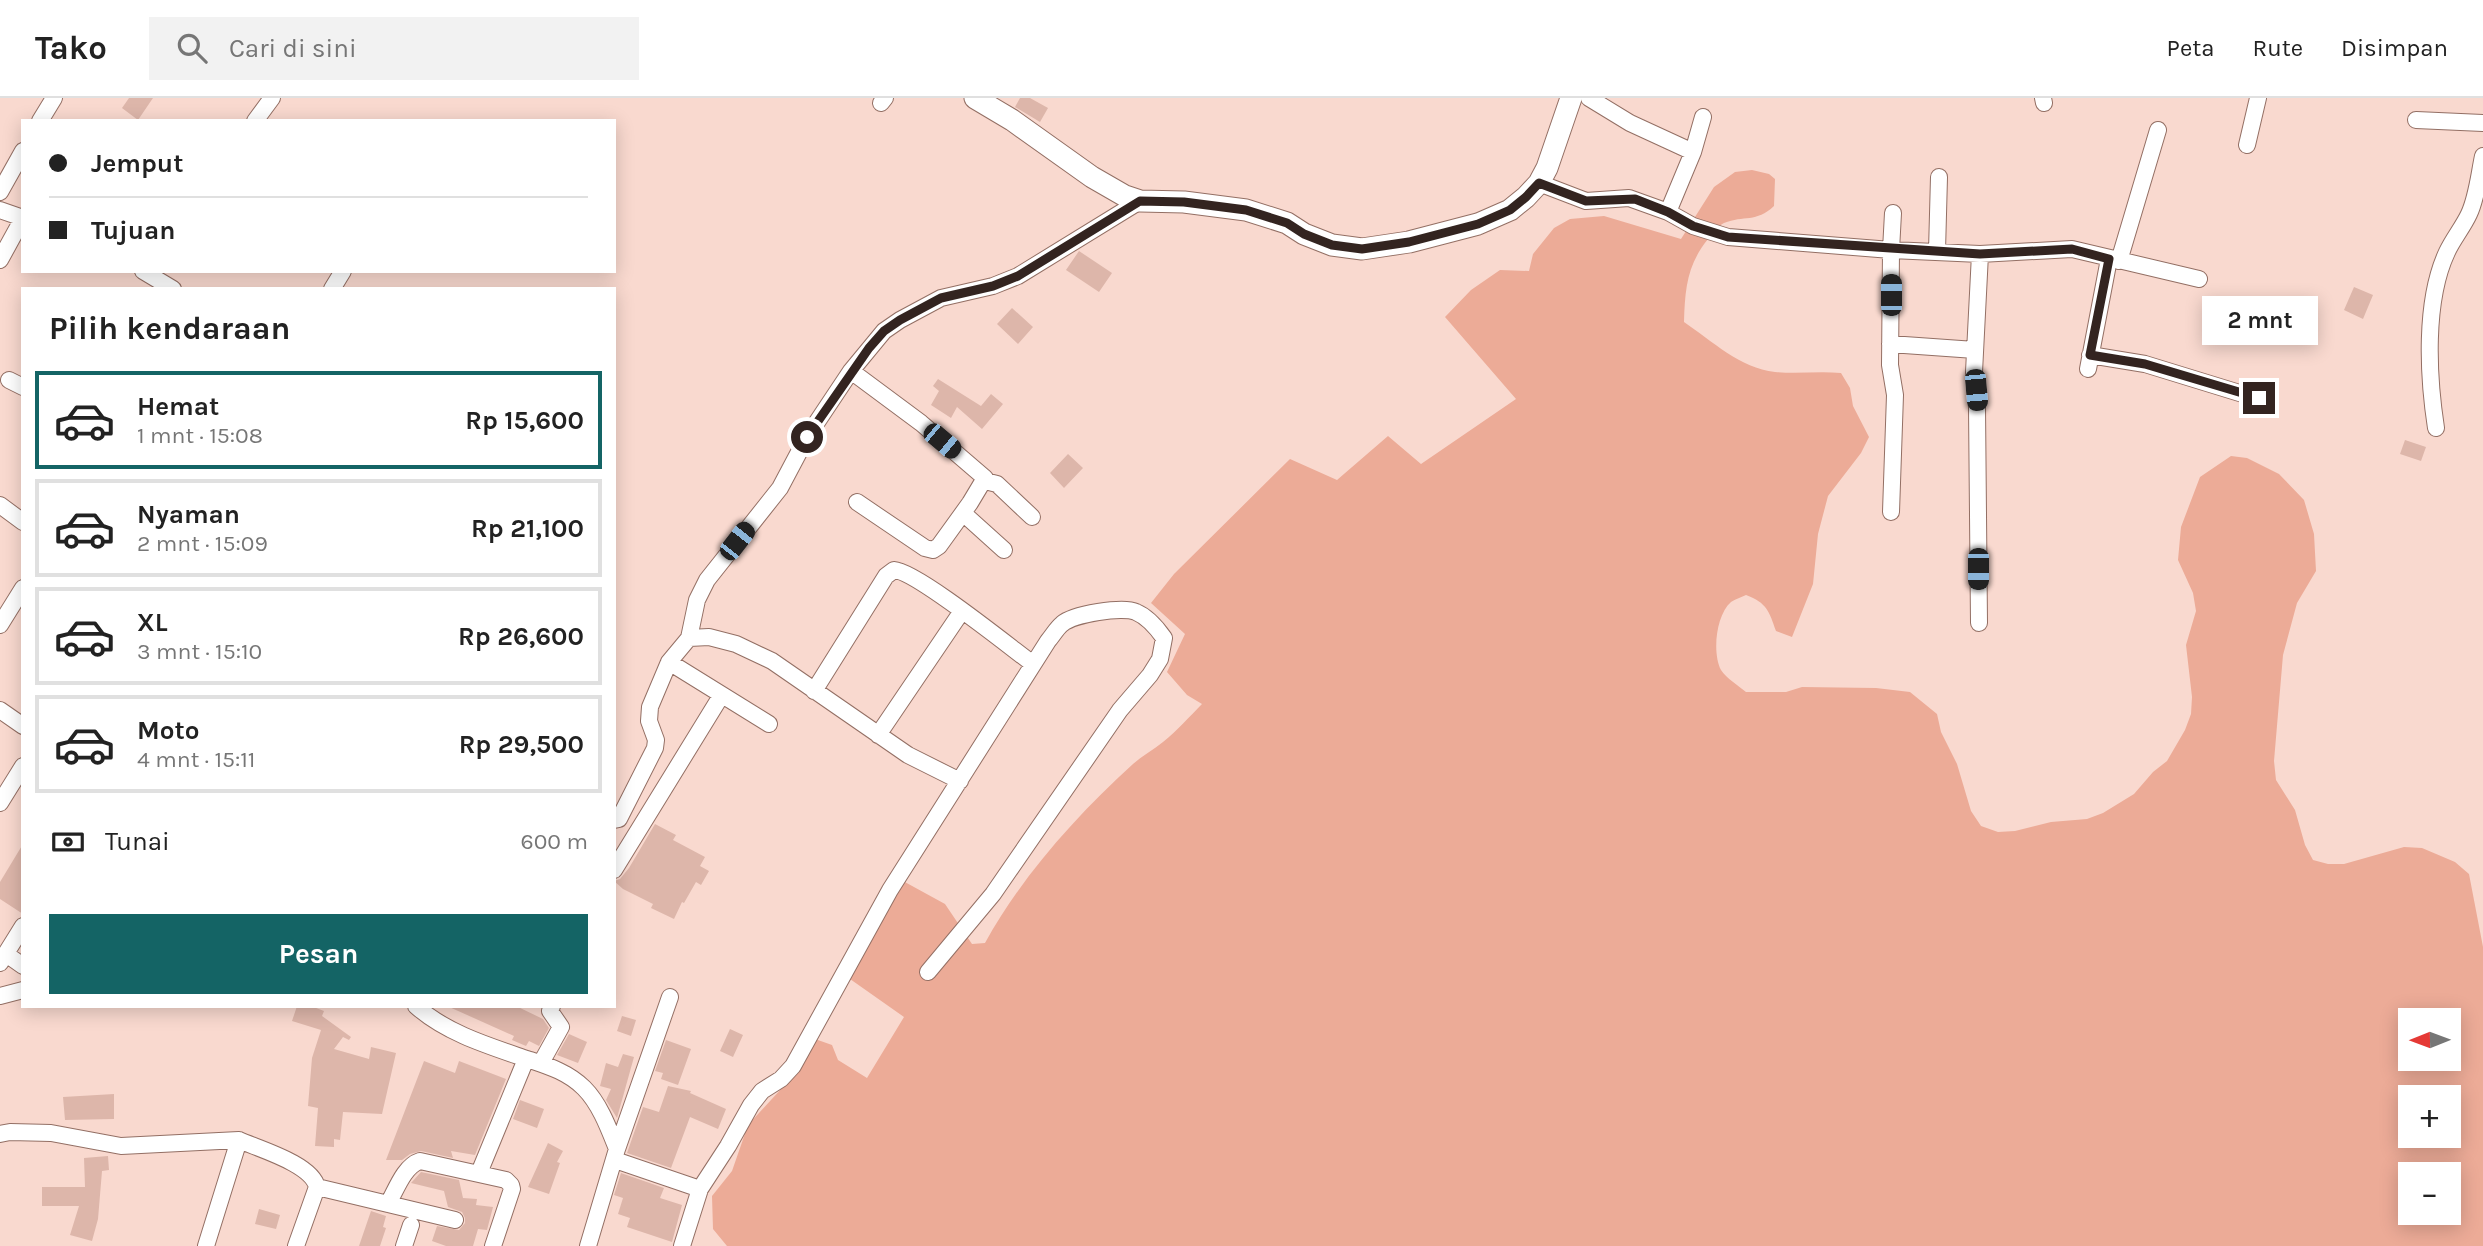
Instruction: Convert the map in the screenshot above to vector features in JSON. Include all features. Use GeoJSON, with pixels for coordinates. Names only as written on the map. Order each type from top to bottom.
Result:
{"type":"FeatureCollection","features":[{"type":"Feature","properties":{"kind":"street"},"geometry":{"type":"LineString","coordinates":[[41,119],[54,98]]}},
{"type":"Feature","properties":{"kind":"street"},"geometry":{"type":"LineString","coordinates":[[257,119],[272,98]]}},
{"type":"Feature","properties":{"kind":"street"},"geometry":{"type":"LineString","coordinates":[[975,98],[1012,120],[1092,177],[1125,196],[1140,201],[1184,202],[1246,210],[1287,223],[1304,234],[1332,245],[1362,249],[1409,242],[1478,224],[1510,210],[1539,183],[1558,140],[1572,98]]}},
{"type":"Feature","properties":{"kind":"street"},"geometry":{"type":"LineString","coordinates":[[1589,98],[1630,123],[1693,152]]}},
{"type":"Feature","properties":{"kind":"street"},"geometry":{"type":"LineString","coordinates":[[2247,145],[2258,98]]}},
{"type":"Feature","properties":{"kind":"street"},"geometry":{"type":"LineString","coordinates":[[1668,212],[1693,152],[1703,117]]}},
{"type":"Feature","properties":{"kind":"street"},"geometry":{"type":"LineString","coordinates":[[2416,120],[2483,123]]}},
{"type":"Feature","properties":{"kind":"street"},"geometry":{"type":"LineString","coordinates":[[2158,130],[2114,260],[2089,362],[2145,364],[2259,398]]}},
{"type":"Feature","properties":{"kind":"street"},"geometry":{"type":"LineString","coordinates":[[0,192],[21,154]]}},
{"type":"Feature","properties":{"kind":"street"},"geometry":{"type":"LineString","coordinates":[[2436,428],[2430,375],[2432,316],[2447,252],[2470,212],[2483,156]]}},
{"type":"Feature","properties":{"kind":"street"},"geometry":{"type":"LineString","coordinates":[[1937,251],[1939,177]]}},
{"type":"Feature","properties":{"kind":"street"},"geometry":{"type":"LineString","coordinates":[[1539,183],[1586,201],[1629,198],[1668,212],[1693,226],[1728,237],[1980,254],[2072,249],[2199,279]]}},
{"type":"Feature","properties":{"kind":"street"},"geometry":{"type":"LineString","coordinates":[[616,820],[619,819],[653,754],[656,740],[648,715],[669,662],[689,638],[697,600],[707,580],[780,488],[807,437],[851,371],[884,331],[941,298],[993,286],[1018,276],[1140,201]]}},
{"type":"Feature","properties":{"kind":"street"},"geometry":{"type":"LineString","coordinates":[[0,210],[21,217]]}},
{"type":"Feature","properties":{"kind":"street"},"geometry":{"type":"LineString","coordinates":[[1891,512],[1895,395],[1890,365],[1893,213]]}},
{"type":"Feature","properties":{"kind":"street"},"geometry":{"type":"LineString","coordinates":[[0,260],[21,222]]}},
{"type":"Feature","properties":{"kind":"street"},"geometry":{"type":"LineString","coordinates":[[1979,623],[1975,351],[1980,254]]}},
{"type":"Feature","properties":{"kind":"street"},"geometry":{"type":"LineString","coordinates":[[149,273],[170,287]]}},
{"type":"Feature","properties":{"kind":"street"},"geometry":{"type":"LineString","coordinates":[[1891,344],[1975,351]]}},
{"type":"Feature","properties":{"kind":"street"},"geometry":{"type":"LineString","coordinates":[[851,371],[982,473],[985,481]]}},
{"type":"Feature","properties":{"kind":"street"},"geometry":{"type":"LineString","coordinates":[[857,502],[930,550],[939,546],[985,481]]}},
{"type":"Feature","properties":{"kind":"street"},"geometry":{"type":"LineString","coordinates":[[985,481],[997,484],[1032,517]]}},
{"type":"Feature","properties":{"kind":"street"},"geometry":{"type":"LineString","coordinates":[[0,505],[21,521]]}},
{"type":"Feature","properties":{"kind":"street"},"geometry":{"type":"LineString","coordinates":[[963,513],[1004,550]]}},
{"type":"Feature","properties":{"kind":"street"},"geometry":{"type":"LineString","coordinates":[[814,691],[890,572],[902,570],[1033,664]]}},
{"type":"Feature","properties":{"kind":"street"},"geometry":{"type":"LineString","coordinates":[[0,625],[21,591]]}},
{"type":"Feature","properties":{"kind":"street"},"geometry":{"type":"LineString","coordinates":[[682,1246],[700,1189],[751,1105],[762,1091],[781,1079],[793,1066],[890,890],[1033,664],[1063,623],[1079,615],[1128,610],[1136,612],[1155,625],[1164,638],[1160,659],[1120,710],[993,894],[928,972]]}},
{"type":"Feature","properties":{"kind":"street"},"geometry":{"type":"LineString","coordinates":[[877,735],[962,611]]}},
{"type":"Feature","properties":{"kind":"street"},"geometry":{"type":"LineString","coordinates":[[689,638],[709,637],[736,644],[772,661],[908,755],[960,781]]}},
{"type":"Feature","properties":{"kind":"street"},"geometry":{"type":"LineString","coordinates":[[669,662],[769,724]]}},
{"type":"Feature","properties":{"kind":"street"},"geometry":{"type":"LineString","coordinates":[[616,867],[721,696]]}},
{"type":"Feature","properties":{"kind":"street"},"geometry":{"type":"LineString","coordinates":[[0,710],[21,725]]}},
{"type":"Feature","properties":{"kind":"street"},"geometry":{"type":"LineString","coordinates":[[0,803],[21,769]]}},
{"type":"Feature","properties":{"kind":"street"},"geometry":{"type":"LineString","coordinates":[[21,929],[3,959],[21,965]]}},
{"type":"Feature","properties":{"kind":"street"},"geometry":{"type":"LineString","coordinates":[[0,996],[21,991]]}},
{"type":"Feature","properties":{"kind":"street"},"geometry":{"type":"LineString","coordinates":[[587,1246],[670,997]]}},
{"type":"Feature","properties":{"kind":"street"},"geometry":{"type":"LineString","coordinates":[[419,1008],[459,1034],[570,1077],[585,1089],[606,1124],[616,1155]]}},
{"type":"Feature","properties":{"kind":"street"},"geometry":{"type":"LineString","coordinates":[[480,1173],[533,1061],[561,1027],[550,1011],[551,1008]]}},
{"type":"Feature","properties":{"kind":"street"},"geometry":{"type":"LineString","coordinates":[[0,1134],[51,1133],[121,1146],[239,1140],[302,1167],[315,1180],[317,1187],[296,1246]]}},
{"type":"Feature","properties":{"kind":"street"},"geometry":{"type":"LineString","coordinates":[[206,1246],[239,1140]]}},
{"type":"Feature","properties":{"kind":"street"},"geometry":{"type":"LineString","coordinates":[[616,1155],[700,1189]]}},
{"type":"Feature","properties":{"kind":"street"},"geometry":{"type":"LineString","coordinates":[[388,1204],[413,1164],[420,1161],[506,1180],[512,1189],[493,1246]]}},
{"type":"Feature","properties":{"kind":"street"},"geometry":{"type":"LineString","coordinates":[[317,1187],[455,1220]]}},
{"type":"Feature","properties":{"kind":"street"},"geometry":{"type":"LineString","coordinates":[[404,1246],[411,1225]]}},
{"type":"Feature","properties":{"kind":"shaded area"},"geometry":{"type":"Polygon","coordinates":[[[1752,170],[1769,174],[1775,179],[1774,206],[1756,217],[1724,223],[1708,239],[1688,278],[1684,322],[1727,353],[1762,369],[1783,373],[1841,373],[1850,388],[1853,406],[1869,437],[1861,453],[1828,496],[1818,534],[1813,584],[1792,637],[1776,631],[1763,605],[1746,595],[1731,602],[1722,616],[1716,644],[1718,663],[1729,679],[1746,692],[1786,692],[1802,687],[1876,688],[1910,692],[1937,714],[1941,732],[1957,764],[1971,811],[1981,826],[1998,832],[2015,831],[2051,822],[2087,819],[2103,813],[2134,794],[2153,772],[2167,761],[2191,714],[2192,697],[2186,645],[2196,611],[2193,593],[2178,560],[2181,527],[2200,477],[2231,456],[2247,458],[2279,474],[2304,500],[2314,534],[2316,571],[2297,603],[2283,655],[2274,761],[2276,780],[2295,810],[2305,845],[2313,860],[2344,864],[2404,847],[2422,848],[2455,862],[2469,874],[2483,947],[2483,1246],[727,1246],[713,1229],[712,1196],[732,1171],[748,1125],[794,1075],[815,1039],[832,1045],[838,1060],[867,1078],[904,1017],[850,979],[903,881],[945,904],[972,944],[985,943],[1016,894],[1071,826],[1133,764],[1168,738],[1202,704],[1187,695],[1167,672],[1185,634],[1151,603],[1174,574],[1290,459],[1337,480],[1388,436],[1421,464],[1516,399],[1445,317],[1471,290],[1500,270],[1529,271],[1533,254],[1554,228],[1570,219],[1604,216],[1681,239],[1714,187],[1735,172],[1752,170]]]}},
{"type":"Feature","properties":{"kind":"building"},"geometry":{"type":"Polygon","coordinates":[[[129,98],[153,98],[139,119],[122,108],[129,98]]]}},
{"type":"Feature","properties":{"kind":"building"},"geometry":{"type":"Polygon","coordinates":[[[1020,98],[1030,98],[1048,108],[1040,122],[1015,107],[1020,98]]]}},
{"type":"Feature","properties":{"kind":"building"},"geometry":{"type":"Polygon","coordinates":[[[1079,251],[1112,273],[1099,292],[1066,270],[1079,251]]]}},
{"type":"Feature","properties":{"kind":"building"},"geometry":{"type":"Polygon","coordinates":[[[2354,287],[2373,295],[2363,319],[2344,310],[2354,287]]]}},
{"type":"Feature","properties":{"kind":"building"},"geometry":{"type":"Polygon","coordinates":[[[1012,308],[1033,327],[1018,344],[997,324],[1012,308]]]}},
{"type":"Feature","properties":{"kind":"building"},"geometry":{"type":"Polygon","coordinates":[[[938,379],[981,406],[991,394],[1003,404],[982,429],[957,407],[951,418],[931,405],[939,391],[933,386],[938,379]]]}},
{"type":"Feature","properties":{"kind":"building"},"geometry":{"type":"Polygon","coordinates":[[[2405,440],[2426,447],[2421,461],[2400,454],[2405,440]]]}},
{"type":"Feature","properties":{"kind":"building"},"geometry":{"type":"Polygon","coordinates":[[[1068,454],[1083,468],[1064,488],[1050,473],[1068,454]]]}},
{"type":"Feature","properties":{"kind":"building"},"geometry":{"type":"Polygon","coordinates":[[[655,824],[676,835],[673,840],[705,857],[700,866],[709,871],[701,885],[696,882],[674,919],[651,908],[653,904],[616,883],[629,868],[655,824]]]}},
{"type":"Feature","properties":{"kind":"building"},"geometry":{"type":"Polygon","coordinates":[[[21,847],[21,913],[0,899],[0,882],[21,847]]]}},
{"type":"Feature","properties":{"kind":"building"},"geometry":{"type":"Polygon","coordinates":[[[296,1008],[316,1008],[324,1011],[322,1016],[351,1037],[349,1040],[343,1037],[334,1049],[369,1059],[371,1047],[396,1053],[382,1114],[343,1112],[340,1140],[334,1139],[334,1147],[315,1146],[318,1108],[308,1106],[312,1058],[321,1030],[292,1021],[296,1008]]]}},
{"type":"Feature","properties":{"kind":"building"},"geometry":{"type":"Polygon","coordinates":[[[451,1008],[520,1008],[543,1019],[549,1028],[539,1046],[529,1041],[526,1046],[512,1040],[514,1036],[451,1008]]]}},
{"type":"Feature","properties":{"kind":"building"},"geometry":{"type":"Polygon","coordinates":[[[622,1016],[636,1020],[631,1036],[617,1031],[622,1016]]]}},
{"type":"Feature","properties":{"kind":"building"},"geometry":{"type":"Polygon","coordinates":[[[730,1029],[743,1035],[733,1057],[720,1051],[730,1029]]]}},
{"type":"Feature","properties":{"kind":"building"},"geometry":{"type":"Polygon","coordinates":[[[569,1034],[587,1042],[578,1063],[557,1055],[569,1034]]]}},
{"type":"Feature","properties":{"kind":"building"},"geometry":{"type":"Polygon","coordinates":[[[666,1040],[691,1049],[678,1085],[661,1079],[663,1073],[655,1071],[666,1040]]]}},
{"type":"Feature","properties":{"kind":"building"},"geometry":{"type":"Polygon","coordinates":[[[623,1054],[634,1057],[617,1118],[606,1100],[611,1089],[600,1086],[606,1063],[618,1067],[623,1054]]]}},
{"type":"Feature","properties":{"kind":"building"},"geometry":{"type":"Polygon","coordinates":[[[424,1061],[455,1073],[459,1061],[506,1079],[475,1155],[451,1151],[453,1158],[421,1151],[402,1160],[386,1160],[424,1061]]]}},
{"type":"Feature","properties":{"kind":"building"},"geometry":{"type":"Polygon","coordinates":[[[668,1086],[691,1091],[690,1093],[726,1109],[718,1129],[690,1117],[671,1168],[627,1153],[643,1107],[659,1112],[668,1086]]]}},
{"type":"Feature","properties":{"kind":"building"},"geometry":{"type":"Polygon","coordinates":[[[114,1094],[114,1119],[65,1120],[63,1097],[114,1094]]]}},
{"type":"Feature","properties":{"kind":"building"},"geometry":{"type":"Polygon","coordinates":[[[520,1100],[544,1109],[537,1128],[513,1119],[520,1100]]]}},
{"type":"Feature","properties":{"kind":"building"},"geometry":{"type":"Polygon","coordinates":[[[548,1143],[563,1151],[557,1162],[560,1163],[549,1194],[528,1187],[548,1143]]]}},
{"type":"Feature","properties":{"kind":"building"},"geometry":{"type":"Polygon","coordinates":[[[108,1156],[109,1170],[102,1171],[98,1219],[92,1241],[70,1235],[79,1206],[42,1206],[42,1187],[85,1187],[84,1158],[108,1156]]]}},
{"type":"Feature","properties":{"kind":"building"},"geometry":{"type":"Polygon","coordinates":[[[421,1172],[459,1180],[463,1198],[477,1199],[476,1205],[493,1207],[487,1230],[478,1229],[473,1246],[446,1246],[432,1241],[437,1226],[459,1230],[465,1223],[465,1218],[462,1212],[448,1207],[444,1191],[411,1183],[421,1172]]]}},
{"type":"Feature","properties":{"kind":"building"},"geometry":{"type":"Polygon","coordinates":[[[621,1173],[664,1188],[660,1198],[682,1205],[672,1242],[627,1227],[630,1218],[618,1214],[623,1198],[614,1195],[621,1173]]]}},
{"type":"Feature","properties":{"kind":"building"},"geometry":{"type":"Polygon","coordinates":[[[259,1209],[280,1215],[276,1229],[255,1224],[259,1209]]]}},
{"type":"Feature","properties":{"kind":"building"},"geometry":{"type":"Polygon","coordinates":[[[371,1211],[386,1216],[383,1227],[386,1228],[380,1246],[359,1246],[371,1211]]]}},
{"type":"Feature","properties":{"kind":"route"},"geometry":{"type":"LineString","coordinates":[[807,437],[851,371],[884,331],[941,298],[993,286],[1018,276],[1140,201],[1184,202],[1246,210],[1287,223],[1304,234],[1332,245],[1362,249],[1409,242],[1497,217],[1510,210],[1539,183],[1586,201],[1635,199],[1668,212],[1693,226],[1728,237],[1980,254],[2072,249],[2109,259],[2090,355],[2145,364],[2259,398]]}}]}
